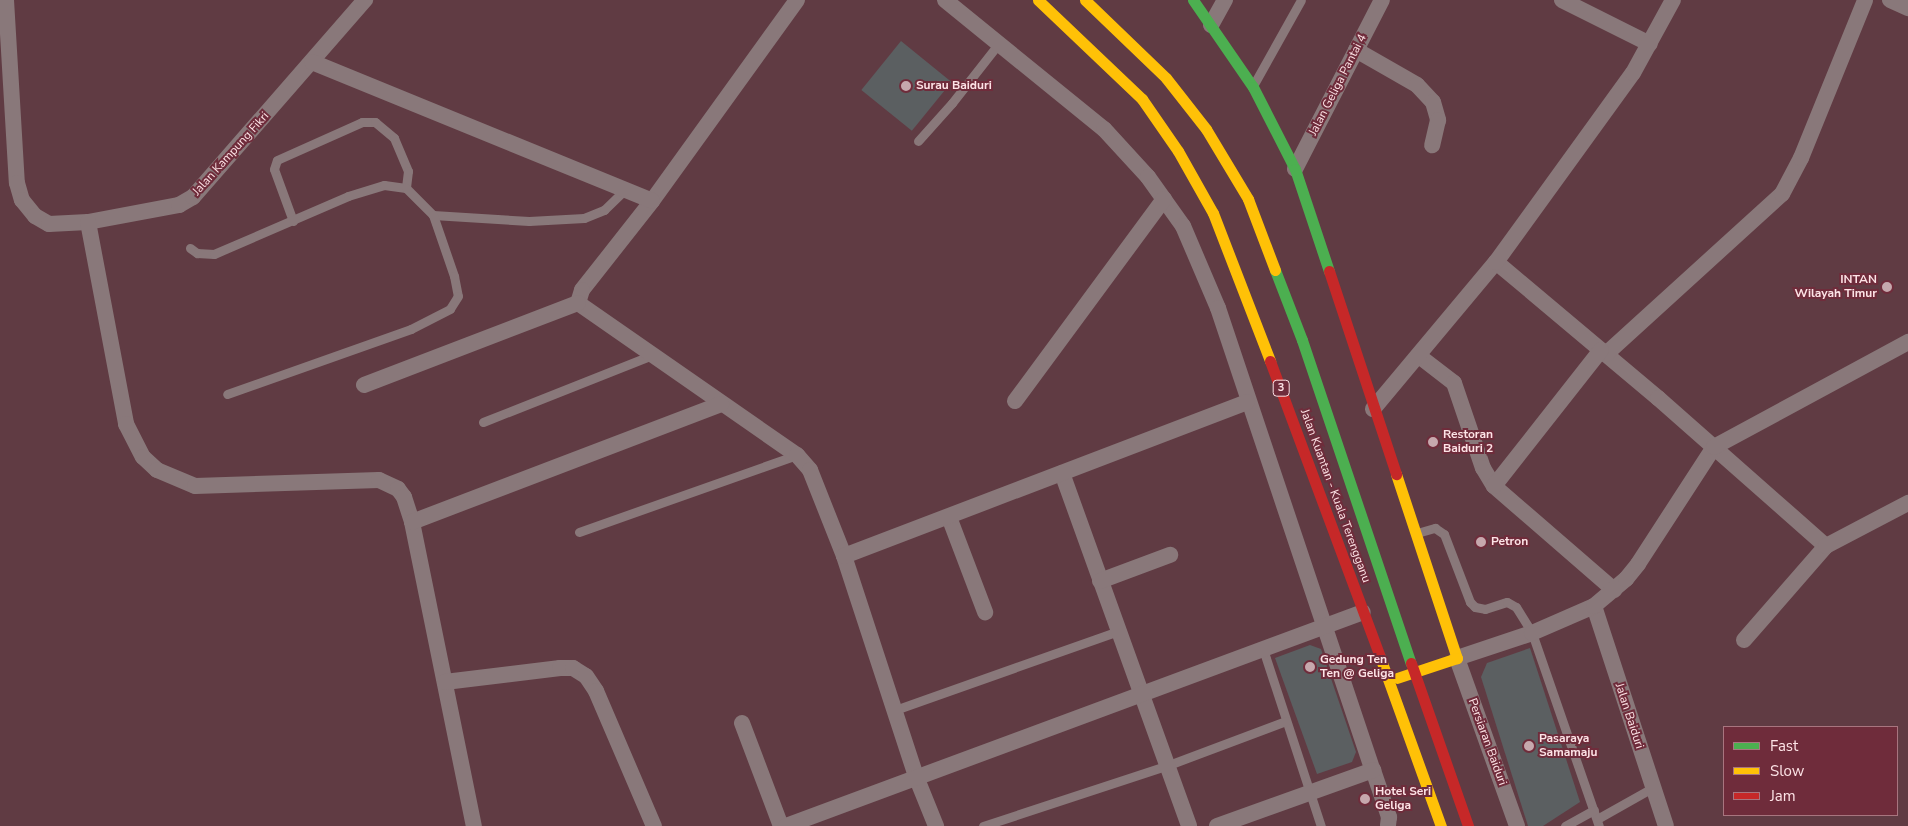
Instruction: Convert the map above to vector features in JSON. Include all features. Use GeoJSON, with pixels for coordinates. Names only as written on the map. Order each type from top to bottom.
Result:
{"type":"FeatureCollection","features":[{"type":"Feature","properties":{"kind":"main road","name":"Jalan Kuantan - Kuala Terengganu"},"geometry":{"type":"LineString","coordinates":[[1038,0],[1142,98],[1178,151],[1213,212],[1441,826]]}},
{"type":"Feature","properties":{"kind":"main road","name":"Jalan Kuantan - Kuala Terengganu"},"geometry":{"type":"LineString","coordinates":[[1085,0],[1119,29],[1172,85],[1206,129],[1248,199],[1302,340],[1414,673],[1468,826]]}},
{"type":"Feature","properties":{"kind":"main road"},"geometry":{"type":"LineString","coordinates":[[1193,0],[1253,86],[1283,139],[1295,169],[1456,658],[1388,682]]}},
{"type":"Feature","properties":{"kind":"street","name":"Jalan Kampung Fikri"},"geometry":{"type":"LineString","coordinates":[[6,0],[8,147],[22,200],[35,216],[49,224],[88,222],[179,205],[193,197],[365,0]]}},
{"type":"Feature","properties":{"kind":"street"},"geometry":{"type":"LineString","coordinates":[[578,303],[582,290],[652,201],[796,0]]}},
{"type":"Feature","properties":{"kind":"street"},"geometry":{"type":"LineString","coordinates":[[945,0],[1104,129],[1164,199],[1184,226],[1196,252],[1373,770],[1389,818],[1387,826]]}},
{"type":"Feature","properties":{"kind":"street"},"geometry":{"type":"LineString","coordinates":[[1211,25],[1224,0]]}},
{"type":"Feature","properties":{"kind":"street","name":"Jalan Geliga Pantai 4"},"geometry":{"type":"LineString","coordinates":[[1295,169],[1382,0]]}},
{"type":"Feature","properties":{"kind":"street"},"geometry":{"type":"LineString","coordinates":[[1562,0],[1650,44]]}},
{"type":"Feature","properties":{"kind":"street"},"geometry":{"type":"LineString","coordinates":[[1373,409],[1496,262],[1650,44],[1673,0]]}},
{"type":"Feature","properties":{"kind":"street"},"geometry":{"type":"LineString","coordinates":[[1494,486],[1604,352],[1782,194],[1801,158],[1865,0]]}},
{"type":"Feature","properties":{"kind":"street"},"geometry":{"type":"LineString","coordinates":[[1890,0],[1908,8]]}},
{"type":"Feature","properties":{"kind":"street"},"geometry":{"type":"LineString","coordinates":[[1356,50],[1417,85],[1434,102],[1438,120],[1432,145]]}},
{"type":"Feature","properties":{"kind":"street"},"geometry":{"type":"LineString","coordinates":[[312,62],[652,201]]}},
{"type":"Feature","properties":{"kind":"street"},"geometry":{"type":"LineString","coordinates":[[1015,401],[1164,199]]}},
{"type":"Feature","properties":{"kind":"street"},"geometry":{"type":"LineString","coordinates":[[88,222],[126,424],[143,458],[157,470],[195,486],[378,480],[398,489],[412,522],[474,826]]}},
{"type":"Feature","properties":{"kind":"street"},"geometry":{"type":"LineString","coordinates":[[1496,262],[1604,352],[1826,546]]}},
{"type":"Feature","properties":{"kind":"street"},"geometry":{"type":"LineString","coordinates":[[578,303],[797,455],[810,470],[844,556],[917,779],[936,826]]}},
{"type":"Feature","properties":{"kind":"street"},"geometry":{"type":"LineString","coordinates":[[364,385],[578,303]]}},
{"type":"Feature","properties":{"kind":"street"},"geometry":{"type":"LineString","coordinates":[[1456,658],[1532,633],[1594,606],[1614,590],[1638,564],[1714,447],[1908,342]]}},
{"type":"Feature","properties":{"kind":"street"},"geometry":{"type":"LineString","coordinates":[[1419,356],[1454,383],[1482,468],[1494,486],[1614,590]]}},
{"type":"Feature","properties":{"kind":"street"},"geometry":{"type":"LineString","coordinates":[[844,556],[1247,402]]}},
{"type":"Feature","properties":{"kind":"street"},"geometry":{"type":"LineString","coordinates":[[412,522],[721,404]]}},
{"type":"Feature","properties":{"kind":"street"},"geometry":{"type":"LineString","coordinates":[[1062,473],[1140,695],[1189,826]]}},
{"type":"Feature","properties":{"kind":"street"},"geometry":{"type":"LineString","coordinates":[[1744,640],[1826,546],[1908,503]]}},
{"type":"Feature","properties":{"kind":"street"},"geometry":{"type":"LineString","coordinates":[[949,517],[985,612]]}},
{"type":"Feature","properties":{"kind":"street"},"geometry":{"type":"LineString","coordinates":[[1100,581],[1170,555]]}},
{"type":"Feature","properties":{"kind":"street","name":"Jalan Baiduri"},"geometry":{"type":"LineString","coordinates":[[1594,606],[1666,826]]}},
{"type":"Feature","properties":{"kind":"street"},"geometry":{"type":"LineString","coordinates":[[786,826],[1363,612]]}},
{"type":"Feature","properties":{"kind":"street","name":"Persiaran Baiduri"},"geometry":{"type":"LineString","coordinates":[[1456,658],[1517,826]]}},
{"type":"Feature","properties":{"kind":"street"},"geometry":{"type":"LineString","coordinates":[[445,682],[560,668],[573,668],[586,676],[596,691],[654,826]]}},
{"type":"Feature","properties":{"kind":"street"},"geometry":{"type":"LineString","coordinates":[[742,723],[781,826]]}},
{"type":"Feature","properties":{"kind":"street"},"geometry":{"type":"LineString","coordinates":[[1217,826],[1373,770]]}},
{"type":"Feature","properties":{"kind":"lane"},"geometry":{"type":"LineString","coordinates":[[1253,86],[1301,0]]}},
{"type":"Feature","properties":{"kind":"lane"},"geometry":{"type":"LineString","coordinates":[[918,141],[952,103],[999,43]]}},
{"type":"Feature","properties":{"kind":"lane"},"geometry":{"type":"LineString","coordinates":[[293,222],[274,169],[278,160],[362,122],[375,122],[394,138],[408,171],[406,188]]}},
{"type":"Feature","properties":{"kind":"lane"},"geometry":{"type":"LineString","coordinates":[[190,248],[197,253],[214,254],[293,222],[348,196],[384,185],[406,188],[433,215],[454,276],[458,296],[450,309],[411,329],[227,394]]}},
{"type":"Feature","properties":{"kind":"lane"},"geometry":{"type":"LineString","coordinates":[[433,215],[529,221],[584,218],[604,210],[625,190]]}},
{"type":"Feature","properties":{"kind":"lane"},"geometry":{"type":"LineString","coordinates":[[483,422],[652,356]]}},
{"type":"Feature","properties":{"kind":"lane"},"geometry":{"type":"LineString","coordinates":[[579,532],[797,455]]}},
{"type":"Feature","properties":{"kind":"lane"},"geometry":{"type":"LineString","coordinates":[[1414,534],[1440,529],[1470,602],[1485,609],[1511,603],[1532,633],[1598,822],[1652,788]]}},
{"type":"Feature","properties":{"kind":"lane"},"geometry":{"type":"LineString","coordinates":[[895,710],[1118,631]]}},
{"type":"Feature","properties":{"kind":"lane"},"geometry":{"type":"LineString","coordinates":[[1263,649],[1321,826]]}},
{"type":"Feature","properties":{"kind":"lane"},"geometry":{"type":"LineString","coordinates":[[983,826],[1166,766],[1286,721]]}},
{"type":"Feature","properties":{"kind":"lane"},"geometry":{"type":"LineString","coordinates":[[1565,826],[1594,810]]}},
{"type":"Feature","properties":{"kind":"building","name":"Surau Baiduri"},"geometry":{"type":"Polygon","coordinates":[[[901,41],[952,82],[912,131],[861,90],[901,41]]]}},
{"type":"Feature","properties":{"kind":"building"},"geometry":{"type":"Polygon","coordinates":[[[1310,645],[1321,649],[1356,752],[1352,762],[1317,774],[1275,658],[1310,645]]]}},
{"type":"Feature","properties":{"kind":"building"},"geometry":{"type":"Polygon","coordinates":[[[1530,648],[1580,802],[1543,826],[1528,826],[1481,677],[1487,663],[1530,648]]]}},
{"type":"Feature","properties":{"kind":"traffic: fast"},"geometry":{"type":"LineString","coordinates":[[1193,0],[1253,87],[1295,169],[1329,271]]}},
{"type":"Feature","properties":{"kind":"traffic: fast"},"geometry":{"type":"LineString","coordinates":[[1275,270],[1302,340],[1411,663]]}},
{"type":"Feature","properties":{"kind":"traffic: slow"},"geometry":{"type":"LineString","coordinates":[[1038,0],[1142,99],[1178,151],[1213,213],[1270,361]]}},
{"type":"Feature","properties":{"kind":"traffic: slow"},"geometry":{"type":"LineString","coordinates":[[1085,0],[1166,78],[1206,129],[1248,199],[1275,270]]}},
{"type":"Feature","properties":{"kind":"traffic: slow"},"geometry":{"type":"LineString","coordinates":[[1396,474],[1457,658],[1397,678]]}},
{"type":"Feature","properties":{"kind":"traffic: slow"},"geometry":{"type":"LineString","coordinates":[[1380,657],[1441,826]]}},
{"type":"Feature","properties":{"kind":"traffic: jam"},"geometry":{"type":"LineString","coordinates":[[1329,271],[1396,474]]}},
{"type":"Feature","properties":{"kind":"traffic: jam"},"geometry":{"type":"LineString","coordinates":[[1270,361],[1380,657]]}},
{"type":"Feature","properties":{"kind":"traffic: jam"},"geometry":{"type":"LineString","coordinates":[[1411,663],[1468,826]]}},
{"type":"Feature","properties":{"kind":"place","name":"Surau Baiduri"},"geometry":{"type":"Point","coordinates":[906,86]}},
{"type":"Feature","properties":{"kind":"place","name":"INTAN Wilayah Timur"},"geometry":{"type":"Point","coordinates":[1887,287]}},
{"type":"Feature","properties":{"kind":"place","name":"Restoran Baiduri 2"},"geometry":{"type":"Point","coordinates":[1433,442]}},
{"type":"Feature","properties":{"kind":"place","name":"Petron"},"geometry":{"type":"Point","coordinates":[1481,542]}},
{"type":"Feature","properties":{"kind":"place","name":"Gedung Ten Ten @ Geliga"},"geometry":{"type":"Point","coordinates":[1310,667]}},
{"type":"Feature","properties":{"kind":"place","name":"Pasaraya Samamaju"},"geometry":{"type":"Point","coordinates":[1529,746]}},
{"type":"Feature","properties":{"kind":"place","name":"Hotel Seri Geliga"},"geometry":{"type":"Point","coordinates":[1365,799]}}]}
